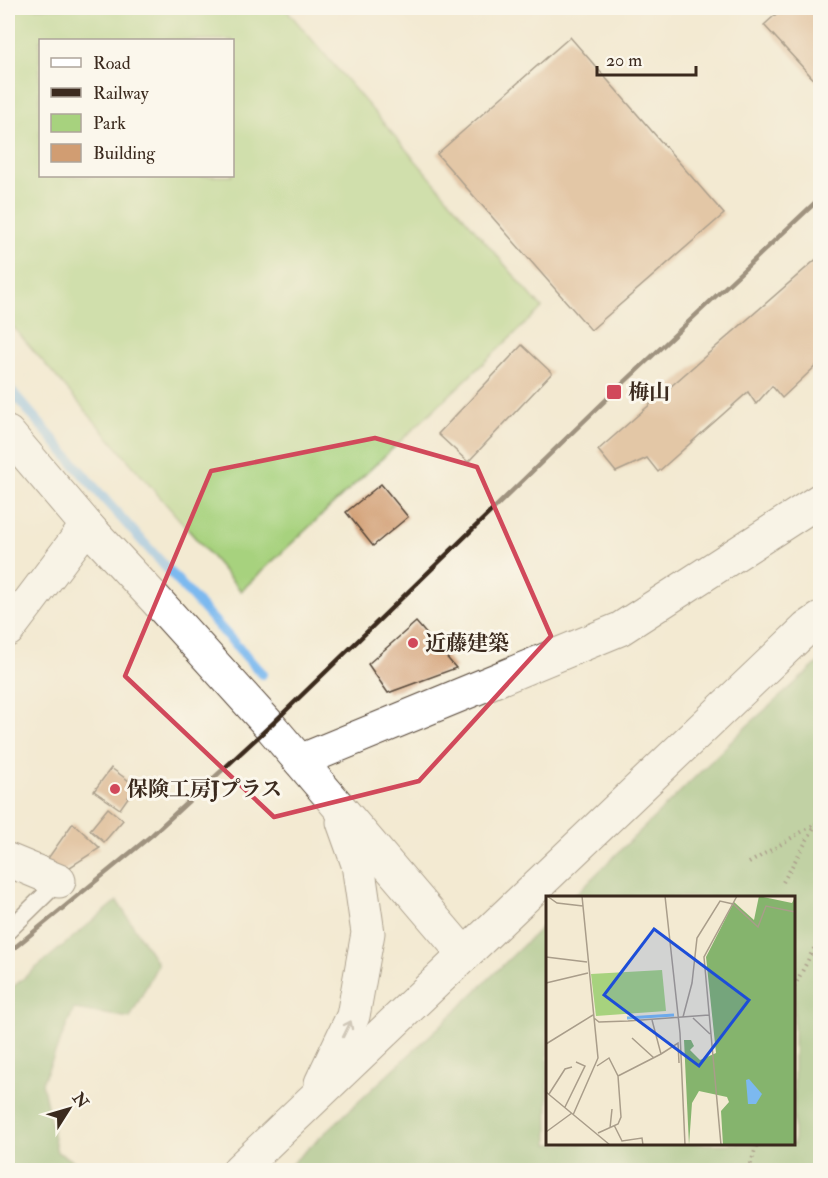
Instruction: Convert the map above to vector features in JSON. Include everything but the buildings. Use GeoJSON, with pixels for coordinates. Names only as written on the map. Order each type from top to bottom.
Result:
{"type":"FeatureCollection","features":[{"type":"Feature","properties":{"kind":"street"},"geometry":{"type":"LineString","coordinates":[[8,433],[88,527],[300,761],[465,954]]}},
{"type":"Feature","properties":{"kind":"street"},"geometry":{"type":"LineString","coordinates":[[300,761],[620,629],[820,500]]}},
{"type":"Feature","properties":{"kind":"street"},"geometry":{"type":"LineString","coordinates":[[8,630],[88,527]]}},
{"type":"Feature","properties":{"kind":"street"},"geometry":{"type":"LineString","coordinates":[[239,1170],[807,628],[820,619]]}},
{"type":"Feature","properties":{"kind":"street"},"geometry":{"type":"LineString","coordinates":[[312,1101],[353,1016],[368,933],[358,864],[338,806]]}},
{"type":"Feature","properties":{"kind":"street"},"geometry":{"type":"LineString","coordinates":[[8,860],[59,881]]}},
{"type":"Feature","properties":{"kind":"lane"},"geometry":{"type":"LineString","coordinates":[[8,931],[59,881]]}},
{"type":"Feature","properties":{"kind":"path"},"geometry":{"type":"LineString","coordinates":[[749,863],[819,821]]}},
{"type":"Feature","properties":{"kind":"path"},"geometry":{"type":"LineString","coordinates":[[783,882],[819,821]]}},
{"type":"Feature","properties":{"kind":"path"},"geometry":{"type":"LineString","coordinates":[[795,985],[820,937]]}},
{"type":"Feature","properties":{"kind":"path"},"geometry":{"type":"LineString","coordinates":[[749,1170],[756,1145]]}},
{"type":"Feature","properties":{"kind":"highlighted area"},"geometry":{"type":"Polygon","coordinates":[[[375,438],[477,467],[551,636],[419,781],[274,817],[125,676],[211,471],[375,438]]]}},
{"type":"Feature","properties":{"kind":"green space"},"geometry":{"type":"Polygon","coordinates":[[[8,8],[285,8],[542,308],[241,591],[8,321],[8,8]]]}},
{"type":"Feature","properties":{"kind":"green space"},"geometry":{"type":"Polygon","coordinates":[[[820,661],[820,1170],[285,1170],[439,1027],[546,923],[546,1145],[795,1145],[795,896],[574,896],[748,725],[820,661]]]}},
{"type":"Feature","properties":{"kind":"green space"},"geometry":{"type":"Polygon","coordinates":[[[117,901],[158,964],[130,1018],[74,1009],[42,1083],[57,1152],[90,1170],[8,1170],[8,991],[117,901]]]}},
{"type":"Feature","properties":{"kind":"waterway"},"geometry":{"type":"LineString","coordinates":[[8,387],[107,502],[262,674]]}},
{"type":"Feature","properties":{"kind":"railway"},"geometry":{"type":"LineString","coordinates":[[8,953],[152,835],[270,726],[614,392],[820,198]]}},
{"type":"Feature","properties":{"kind":"place","name":"梅山"},"geometry":{"type":"Point","coordinates":[614,392]}},
{"type":"Feature","properties":{"kind":"place","name":"近藤建築"},"geometry":{"type":"Point","coordinates":[413,643]}},
{"type":"Feature","properties":{"kind":"place","name":"保険工房Jプラス"},"geometry":{"type":"Point","coordinates":[115,789]}}]}
